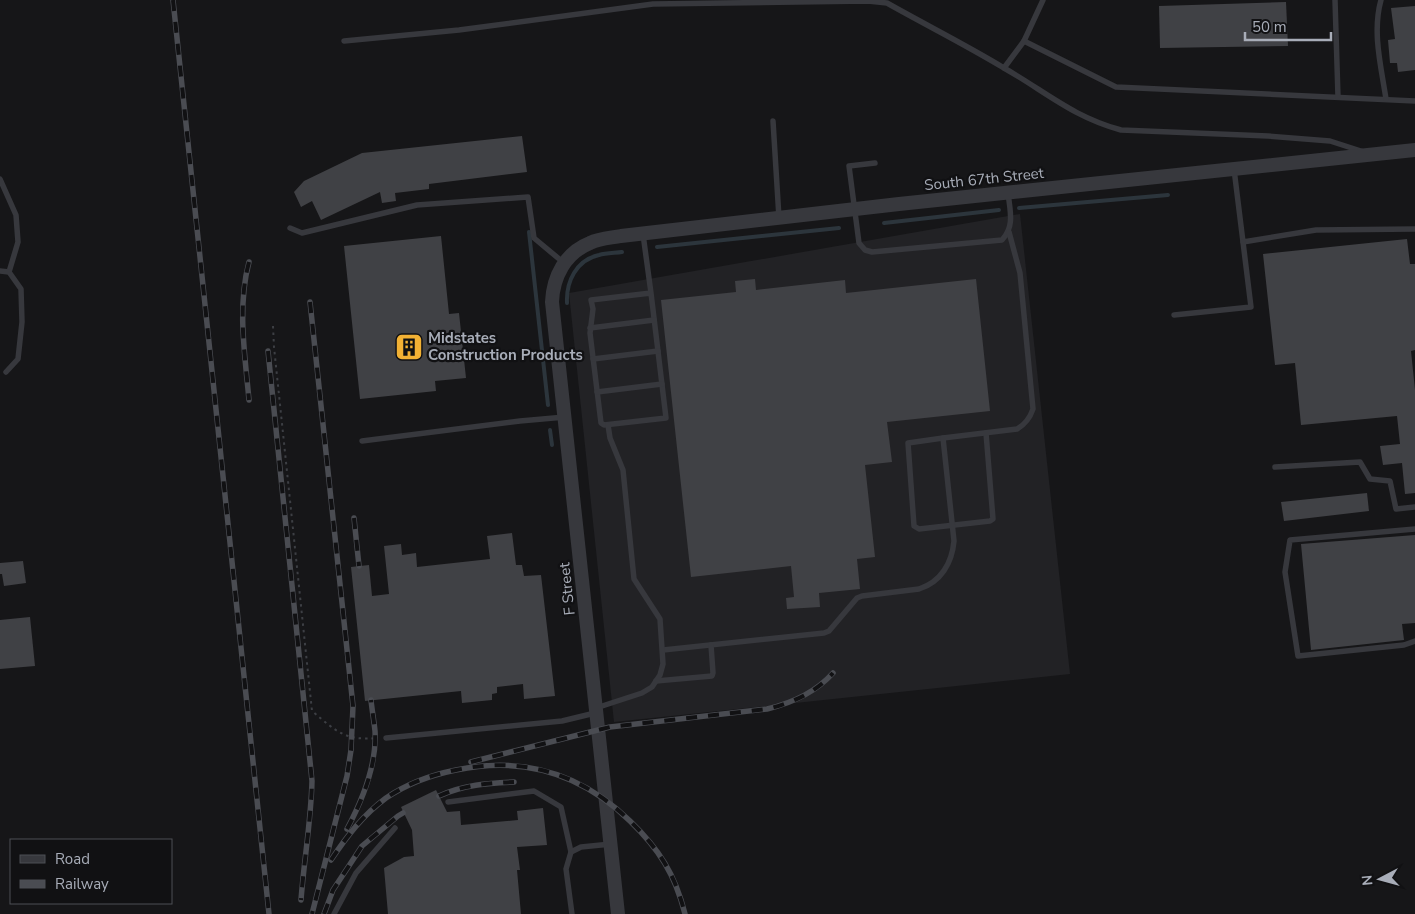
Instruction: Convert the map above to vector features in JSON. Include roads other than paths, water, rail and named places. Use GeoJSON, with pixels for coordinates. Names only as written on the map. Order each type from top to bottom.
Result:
{"type":"FeatureCollection","features":[{"type":"Feature","properties":{"kind":"street","name":"South 67th Street"},"geometry":{"type":"LineString","coordinates":[[564,263],[576,251],[601,239],[855,209],[1415,150]]}},
{"type":"Feature","properties":{"kind":"street","name":"F Street"},"geometry":{"type":"LineString","coordinates":[[564,263],[554,285],[552,302],[618,914]]}},
{"type":"Feature","properties":{"kind":"lane"},"geometry":{"type":"LineString","coordinates":[[1004,68],[1024,41],[1043,0]]}},
{"type":"Feature","properties":{"kind":"lane"},"geometry":{"type":"LineString","coordinates":[[1336,0],[1338,97]]}},
{"type":"Feature","properties":{"kind":"lane"},"geometry":{"type":"LineString","coordinates":[[1381,0],[1376,29],[1386,99]]}},
{"type":"Feature","properties":{"kind":"lane"},"geometry":{"type":"LineString","coordinates":[[344,40],[459,30],[653,4],[868,1],[887,3],[1004,68],[1066,108],[1098,124],[1121,130],[1268,136],[1330,141],[1373,154]]}},
{"type":"Feature","properties":{"kind":"lane"},"geometry":{"type":"LineString","coordinates":[[1024,41],[1116,87],[1415,101]]}},
{"type":"Feature","properties":{"kind":"lane"},"geometry":{"type":"LineString","coordinates":[[773,121],[779,218]]}},
{"type":"Feature","properties":{"kind":"lane"},"geometry":{"type":"LineString","coordinates":[[875,163],[849,166],[859,243],[865,250],[872,252],[1002,240],[1011,224],[1008,193]]}},
{"type":"Feature","properties":{"kind":"lane"},"geometry":{"type":"LineString","coordinates":[[1174,315],[1251,307],[1234,169]]}},
{"type":"Feature","properties":{"kind":"lane"},"geometry":{"type":"LineString","coordinates":[[0,179],[16,215],[18,242],[9,272]]}},
{"type":"Feature","properties":{"kind":"lane"},"geometry":{"type":"LineString","coordinates":[[290,228],[302,233],[417,204],[528,197],[534,238],[564,263]]}},
{"type":"Feature","properties":{"kind":"lane"},"geometry":{"type":"LineString","coordinates":[[1243,242],[1316,230],[1415,229]]}},
{"type":"Feature","properties":{"kind":"lane"},"geometry":{"type":"LineString","coordinates":[[986,433],[993,520],[919,529],[914,526],[908,443],[1017,429],[1024,425],[1031,417],[1033,409],[1020,273],[1008,232]]}},
{"type":"Feature","properties":{"kind":"lane"},"geometry":{"type":"LineString","coordinates":[[643,234],[651,293],[666,418],[604,425],[600,423],[593,359],[590,328],[591,300],[651,293]]}},
{"type":"Feature","properties":{"kind":"lane"},"geometry":{"type":"LineString","coordinates":[[0,271],[9,272],[21,289],[22,322],[18,358],[6,372]]}},
{"type":"Feature","properties":{"kind":"lane"},"geometry":{"type":"LineString","coordinates":[[590,328],[654,320]]}},
{"type":"Feature","properties":{"kind":"lane"},"geometry":{"type":"LineString","coordinates":[[593,359],[658,352]]}},
{"type":"Feature","properties":{"kind":"lane"},"geometry":{"type":"LineString","coordinates":[[597,392],[662,384]]}},
{"type":"Feature","properties":{"kind":"lane"},"geometry":{"type":"LineString","coordinates":[[362,441],[520,420],[565,417]]}},
{"type":"Feature","properties":{"kind":"lane"},"geometry":{"type":"LineString","coordinates":[[386,738],[562,721],[642,693],[652,687],[660,676],[663,664],[663,650],[660,619],[634,579],[623,470],[610,438],[608,425]]}},
{"type":"Feature","properties":{"kind":"lane"},"geometry":{"type":"LineString","coordinates":[[663,650],[824,633],[830,631],[857,598],[919,589],[928,586],[938,579],[953,552],[954,541],[943,438]]}},
{"type":"Feature","properties":{"kind":"lane"},"geometry":{"type":"LineString","coordinates":[[1275,467],[1360,462],[1370,479],[1390,481],[1396,509],[1415,507]]}},
{"type":"Feature","properties":{"kind":"lane"},"geometry":{"type":"LineString","coordinates":[[1415,528],[1290,540],[1285,572],[1298,656],[1404,645],[1415,641]]}},
{"type":"Feature","properties":{"kind":"lane"},"geometry":{"type":"LineString","coordinates":[[656,681],[712,676],[711,644]]}},
{"type":"Feature","properties":{"kind":"lane"},"geometry":{"type":"LineString","coordinates":[[448,802],[534,791],[561,807],[570,852],[566,869],[572,914]]}},
{"type":"Feature","properties":{"kind":"lane"},"geometry":{"type":"LineString","coordinates":[[334,914],[356,872],[396,828]]}},
{"type":"Feature","properties":{"kind":"lane"},"geometry":{"type":"LineString","coordinates":[[570,852],[581,847],[611,844]]}},
{"type":"Feature","properties":{"kind":"waterway"},"geometry":{"type":"LineString","coordinates":[[1019,208],[1168,195]]}},
{"type":"Feature","properties":{"kind":"waterway"},"geometry":{"type":"LineString","coordinates":[[884,223],[999,210]]}},
{"type":"Feature","properties":{"kind":"waterway"},"geometry":{"type":"LineString","coordinates":[[657,247],[839,228]]}},
{"type":"Feature","properties":{"kind":"waterway"},"geometry":{"type":"LineString","coordinates":[[529,232],[548,405]]}},
{"type":"Feature","properties":{"kind":"waterway"},"geometry":{"type":"LineString","coordinates":[[567,303],[568,287],[574,273],[584,262],[602,254],[622,252]]}},
{"type":"Feature","properties":{"kind":"waterway"},"geometry":{"type":"LineString","coordinates":[[550,430],[552,445]]}},
{"type":"Feature","properties":{"kind":"railway"},"geometry":{"type":"LineString","coordinates":[[173,0],[269,914]]}},
{"type":"Feature","properties":{"kind":"railway"},"geometry":{"type":"LineString","coordinates":[[249,262],[243,296],[244,348],[249,400]]}},
{"type":"Feature","properties":{"kind":"railway"},"geometry":{"type":"LineString","coordinates":[[310,302],[353,706],[351,750],[347,776],[312,914]]}},
{"type":"Feature","properties":{"kind":"railway"},"geometry":{"type":"LineString","coordinates":[[268,351],[312,781],[301,900]]}},
{"type":"Feature","properties":{"kind":"railway"},"geometry":{"type":"LineString","coordinates":[[354,518],[359,566]]}},
{"type":"Feature","properties":{"kind":"railway"},"geometry":{"type":"LineString","coordinates":[[471,762],[610,727],[767,709],[785,704],[811,692],[833,673]]}},
{"type":"Feature","properties":{"kind":"railway"},"geometry":{"type":"LineString","coordinates":[[347,829],[368,782],[374,756],[375,731],[371,700]]}},
{"type":"Feature","properties":{"kind":"railway"},"geometry":{"type":"LineString","coordinates":[[331,860],[349,834],[370,811],[386,798],[411,784],[447,772],[481,766],[505,765],[528,767],[550,772],[592,791],[611,804],[630,821],[658,852],[665,863],[671,874],[685,914]]}},
{"type":"Feature","properties":{"kind":"railway"},"geometry":{"type":"LineString","coordinates":[[439,796],[457,789],[476,785],[514,782]]}},
{"type":"Feature","properties":{"kind":"railway"},"geometry":{"type":"LineString","coordinates":[[324,914],[333,890],[362,846],[403,813]]}},
{"type":"Feature","properties":{"kind":"place","name":"Midstates Construction Products"},"geometry":{"type":"Point","coordinates":[409,347]}}]}
